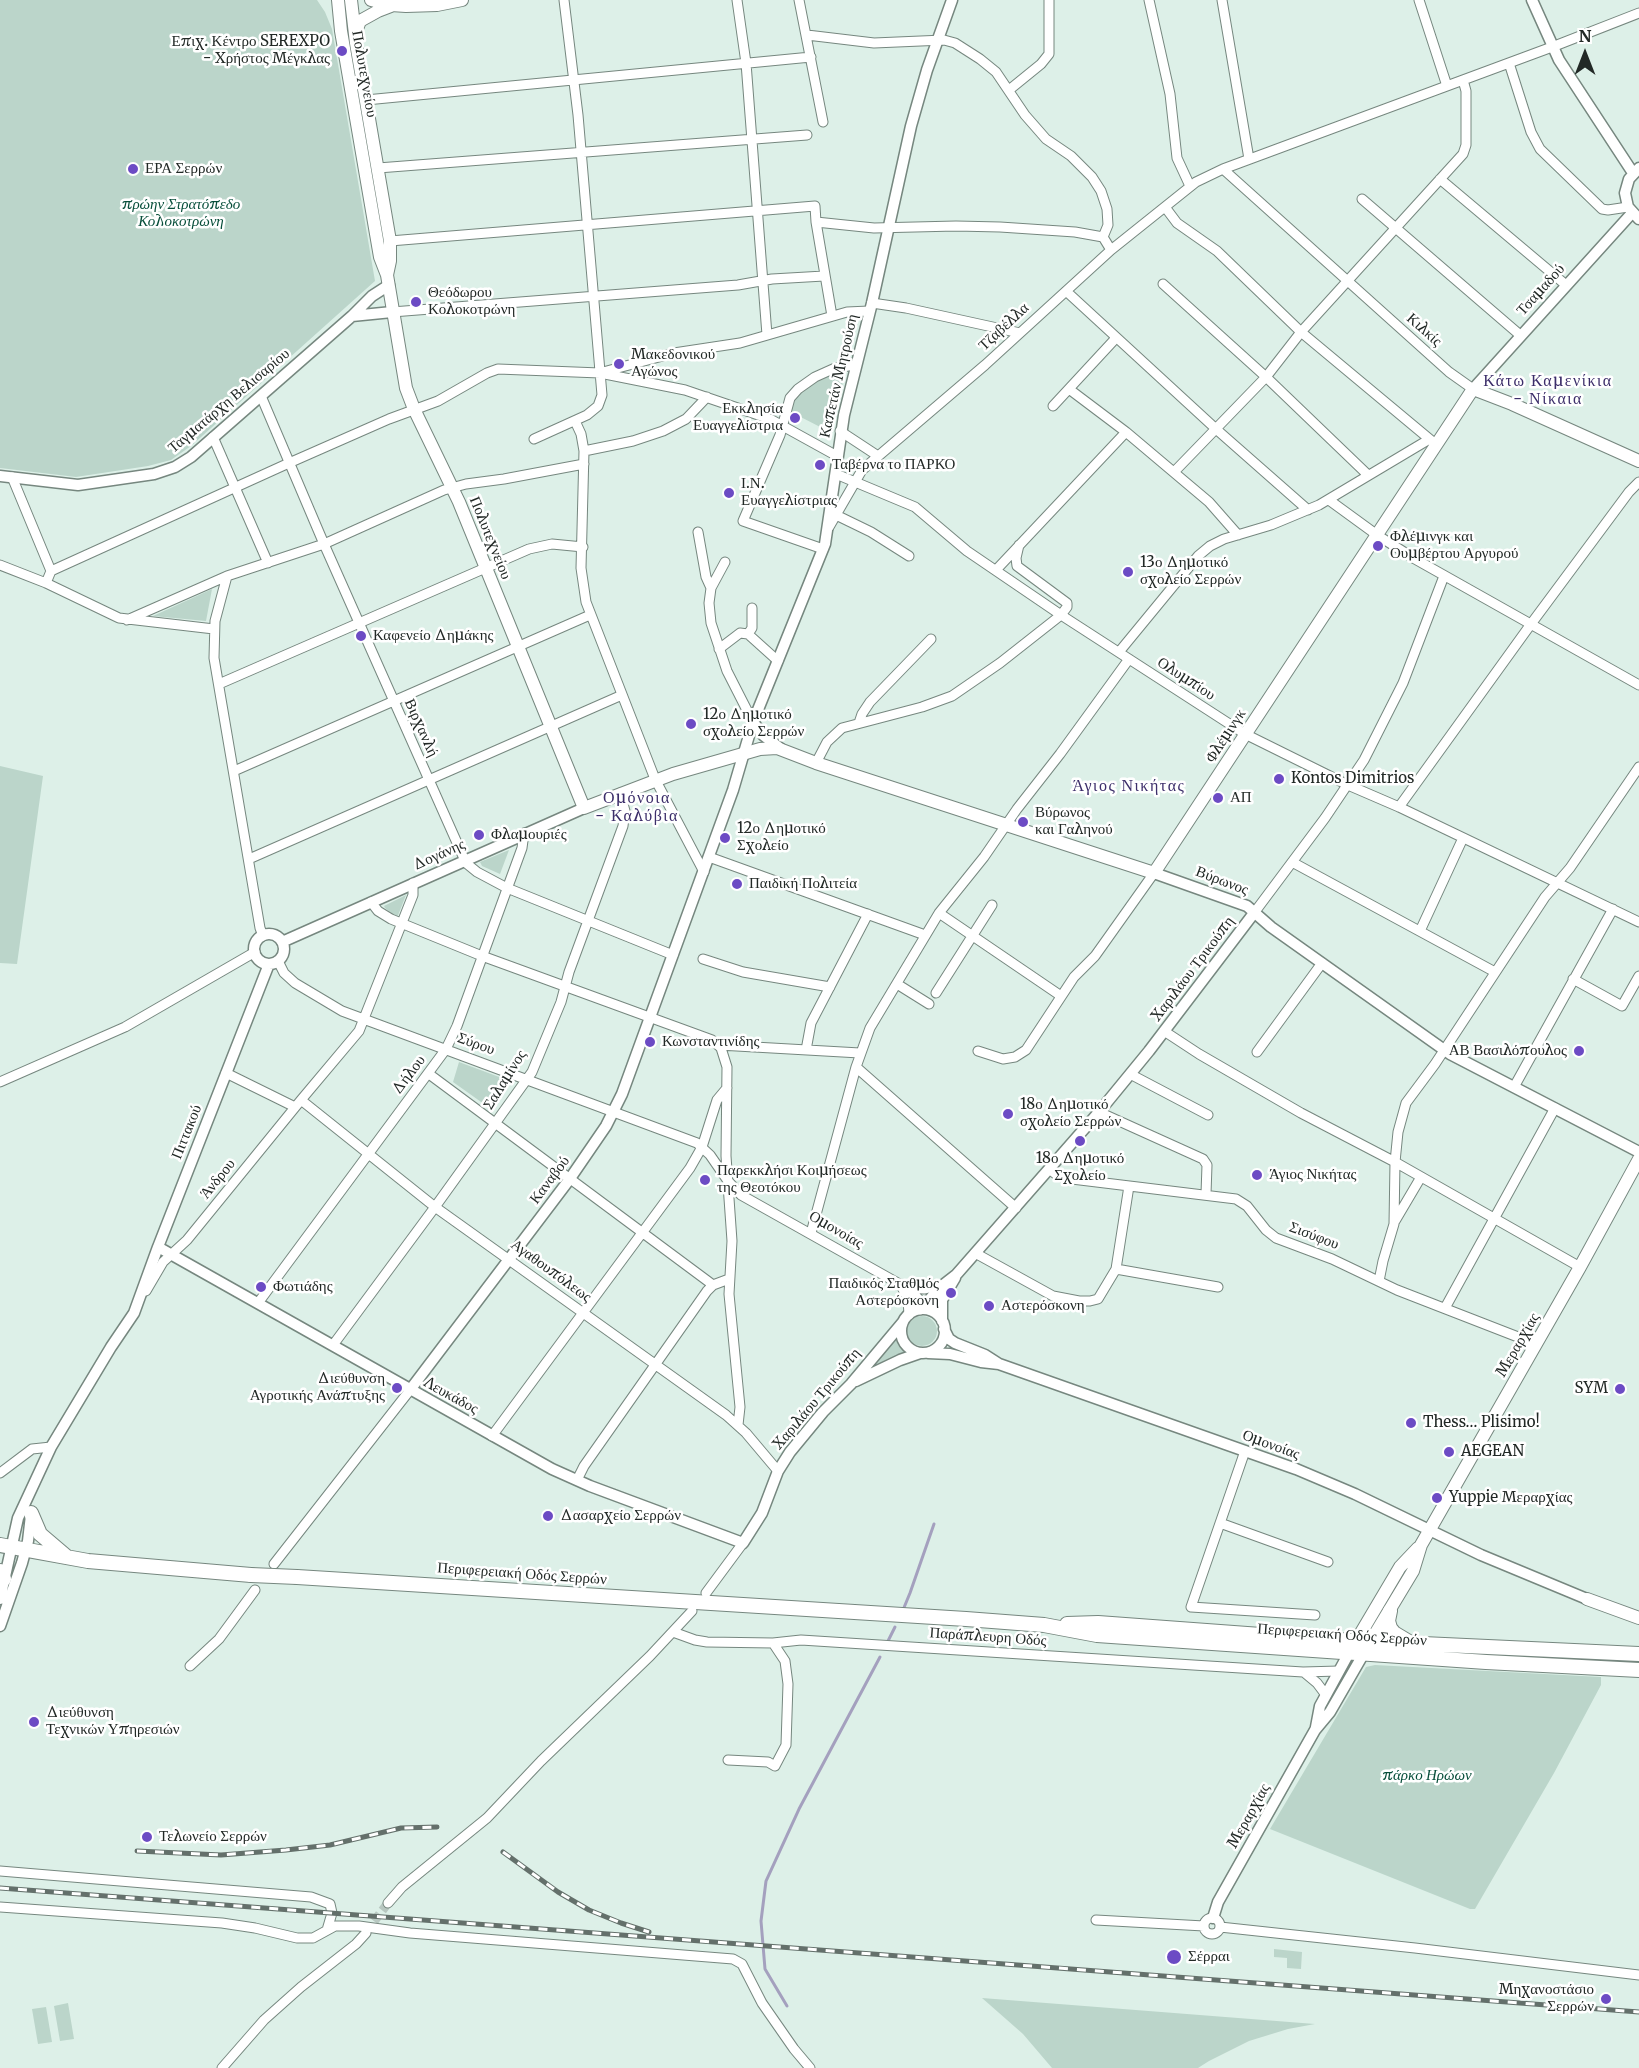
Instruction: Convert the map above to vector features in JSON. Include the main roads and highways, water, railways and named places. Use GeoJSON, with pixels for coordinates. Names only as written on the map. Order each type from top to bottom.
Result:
{"type":"FeatureCollection","features":[{"type":"Feature","properties":{"kind":"main road"},"geometry":{"type":"LineString","coordinates":[[327,0],[339,20]]}},
{"type":"Feature","properties":{"kind":"main road"},"geometry":{"type":"LineString","coordinates":[[338,0],[339,20]]}},
{"type":"Feature","properties":{"kind":"main road","name":"Πολυτεχνείου"},"geometry":{"type":"LineString","coordinates":[[351,0],[390,240],[388,280]]}},
{"type":"Feature","properties":{"kind":"main road"},"geometry":{"type":"LineString","coordinates":[[371,0],[394,6],[426,6],[462,0]]}},
{"type":"Feature","properties":{"kind":"main road"},"geometry":{"type":"LineString","coordinates":[[355,35],[360,21],[378,11],[394,6]]}},
{"type":"Feature","properties":{"kind":"main road","name":"Πολυτεχνείου"},"geometry":{"type":"LineString","coordinates":[[339,20],[380,257],[388,280],[403,377],[414,409],[452,487],[486,567],[584,808]]}},
{"type":"Feature","properties":{"kind":"main road","name":"Φλέμινγκ"},"geometry":{"type":"LineString","coordinates":[[1154,873],[1377,535],[1432,442],[1473,389]]}},
{"type":"Feature","properties":{"kind":"main road","name":"Κιλκίς"},"geometry":{"type":"LineString","coordinates":[[1473,389],[1639,461]]}},
{"type":"Feature","properties":{"kind":"main road","name":"Δογάνης"},"geometry":{"type":"LineString","coordinates":[[584,808],[655,779],[767,748],[781,749]]}},
{"type":"Feature","properties":{"kind":"main road","name":"Βύρωνος"},"geometry":{"type":"LineString","coordinates":[[781,749],[816,763],[1154,873]]}},
{"type":"Feature","properties":{"kind":"main road","name":"Μεραρχίας"},"geometry":{"type":"LineString","coordinates":[[1360,1646],[1390,1611],[1413,1571],[1421,1545],[1639,1159]]}},
{"type":"Feature","properties":{"kind":"main road"},"geometry":{"type":"LineString","coordinates":[[31,1513],[40,1534],[68,1558]]}},
{"type":"Feature","properties":{"kind":"main road","name":"Μεραρχίας"},"geometry":{"type":"LineString","coordinates":[[1360,1646],[1400,1567],[1421,1545]]}},
{"type":"Feature","properties":{"kind":"main road","name":"Περιφερειακή Οδός Σερρών"},"geometry":{"type":"LineString","coordinates":[[5,1546],[108,1563],[251,1575],[1044,1625],[1097,1635],[1360,1646],[1486,1662],[1639,1671]]}},
{"type":"Feature","properties":{"kind":"main road"},"geometry":{"type":"LineString","coordinates":[[1587,1599],[1639,1617]]}},
{"type":"Feature","properties":{"kind":"main road"},"geometry":{"type":"LineString","coordinates":[[1390,1611],[1388,1621],[1390,1628],[1410,1643]]}},
{"type":"Feature","properties":{"kind":"main road","name":"Περιφερειακή Οδός Σερρών"},"geometry":{"type":"LineString","coordinates":[[1360,1646],[1410,1643],[1639,1654]]}},
{"type":"Feature","properties":{"kind":"waterway"},"geometry":{"type":"LineString","coordinates":[[903,1610],[934,1524]]}},
{"type":"Feature","properties":{"kind":"waterway"},"geometry":{"type":"LineString","coordinates":[[888,1641],[895,1627]]}},
{"type":"Feature","properties":{"kind":"waterway"},"geometry":{"type":"LineString","coordinates":[[787,2006],[765,1969],[761,1921],[766,1881],[799,1809],[880,1657]]}},
{"type":"Feature","properties":{"kind":"tunnel"},"geometry":{"type":"LineString","coordinates":[[366,1932],[388,1903]]}},
{"type":"Feature","properties":{"kind":"railway"},"geometry":{"type":"LineString","coordinates":[[137,1851],[221,1855],[286,1850],[330,1845],[401,1828],[437,1827]]}},
{"type":"Feature","properties":{"kind":"railway"},"geometry":{"type":"LineString","coordinates":[[503,1852],[558,1892],[589,1910],[649,1932]]}},
{"type":"Feature","properties":{"kind":"railway"},"geometry":{"type":"LineString","coordinates":[[0,1888],[1639,2012]]}},
{"type":"Feature","properties":{"kind":"place","name":"Επιχ. Κέντρο SEREXPO - Χρήστος Μέγκλας"},"geometry":{"type":"Point","coordinates":[342,51]}},
{"type":"Feature","properties":{"kind":"place","name":"ΕΡΑ Σερρών"},"geometry":{"type":"Point","coordinates":[133,169]}},
{"type":"Feature","properties":{"kind":"place","name":"Θεόδωρου Κολοκοτρώνη"},"geometry":{"type":"Point","coordinates":[416,302]}},
{"type":"Feature","properties":{"kind":"place","name":"Μακεδονικού Αγώνος"},"geometry":{"type":"Point","coordinates":[619,364]}},
{"type":"Feature","properties":{"kind":"place","name":"Εκκλησία Ευαγγελίστρια"},"geometry":{"type":"Point","coordinates":[795,418]}},
{"type":"Feature","properties":{"kind":"place","name":"Ταβέρνα το ΠΑΡΚΟ"},"geometry":{"type":"Point","coordinates":[820,465]}},
{"type":"Feature","properties":{"kind":"place","name":"Ι.Ν. Ευαγγελίστριας"},"geometry":{"type":"Point","coordinates":[729,493]}},
{"type":"Feature","properties":{"kind":"place","name":"Φλέμινγκ και Ουμβέρτου Αργυρού"},"geometry":{"type":"Point","coordinates":[1378,546]}},
{"type":"Feature","properties":{"kind":"place","name":"13ο Δημοτικό σχολείο Σερρών"},"geometry":{"type":"Point","coordinates":[1128,572]}},
{"type":"Feature","properties":{"kind":"place","name":"Καφενείο Δημάκης"},"geometry":{"type":"Point","coordinates":[361,636]}},
{"type":"Feature","properties":{"kind":"place","name":"12ο Δημοτικό σχολείο Σερρών"},"geometry":{"type":"Point","coordinates":[691,724]}},
{"type":"Feature","properties":{"kind":"place","name":"Kontos Dimitrios"},"geometry":{"type":"Point","coordinates":[1279,779]}},
{"type":"Feature","properties":{"kind":"place","name":"ΑΠ"},"geometry":{"type":"Point","coordinates":[1218,798]}},
{"type":"Feature","properties":{"kind":"place","name":"Βύρωνος και Γαληνού"},"geometry":{"type":"Point","coordinates":[1023,822]}},
{"type":"Feature","properties":{"kind":"place","name":"Φλαμουριές"},"geometry":{"type":"Point","coordinates":[479,835]}},
{"type":"Feature","properties":{"kind":"place","name":"12ο Δημοτικό Σχολείο"},"geometry":{"type":"Point","coordinates":[725,838]}},
{"type":"Feature","properties":{"kind":"place","name":"Παιδική Πολιτεία"},"geometry":{"type":"Point","coordinates":[737,884]}},
{"type":"Feature","properties":{"kind":"place","name":"Κωνσταντινίδης"},"geometry":{"type":"Point","coordinates":[650,1042]}},
{"type":"Feature","properties":{"kind":"place","name":"ΑΒ Βασιλόπουλος"},"geometry":{"type":"Point","coordinates":[1579,1051]}},
{"type":"Feature","properties":{"kind":"place","name":"18ο Δημοτικό σχολείο Σερρών"},"geometry":{"type":"Point","coordinates":[1008,1114]}},
{"type":"Feature","properties":{"kind":"place","name":"18ο Δημοτικό Σχολείο"},"geometry":{"type":"Point","coordinates":[1080,1141]}},
{"type":"Feature","properties":{"kind":"place","name":"Άγιος Νικήτας"},"geometry":{"type":"Point","coordinates":[1257,1175]}},
{"type":"Feature","properties":{"kind":"place","name":"Παρεκκλήσι Κοιμήσεως της Θεοτόκου"},"geometry":{"type":"Point","coordinates":[705,1180]}},
{"type":"Feature","properties":{"kind":"place","name":"Φωτιάδης"},"geometry":{"type":"Point","coordinates":[261,1287]}},
{"type":"Feature","properties":{"kind":"place","name":"Παιδικός Σταθμός Αστερόσκονη"},"geometry":{"type":"Point","coordinates":[951,1293]}},
{"type":"Feature","properties":{"kind":"place","name":"Αστερόσκονη"},"geometry":{"type":"Point","coordinates":[989,1306]}},
{"type":"Feature","properties":{"kind":"place","name":"Διεύθυνση Αγροτικής Ανάπτυξης"},"geometry":{"type":"Point","coordinates":[397,1388]}},
{"type":"Feature","properties":{"kind":"place","name":"SYM"},"geometry":{"type":"Point","coordinates":[1620,1389]}},
{"type":"Feature","properties":{"kind":"place","name":"Thess… Plisimo!"},"geometry":{"type":"Point","coordinates":[1411,1423]}},
{"type":"Feature","properties":{"kind":"place","name":"AEGEAN"},"geometry":{"type":"Point","coordinates":[1449,1452]}},
{"type":"Feature","properties":{"kind":"place","name":"Yuppie Μεραρχίας"},"geometry":{"type":"Point","coordinates":[1437,1498]}},
{"type":"Feature","properties":{"kind":"place","name":"Δασαρχείο Σερρών"},"geometry":{"type":"Point","coordinates":[548,1516]}},
{"type":"Feature","properties":{"kind":"place","name":"Διεύθυνση Τεχνικών Υπηρεσιών"},"geometry":{"type":"Point","coordinates":[34,1722]}},
{"type":"Feature","properties":{"kind":"place","name":"Τελωνείο Σερρών"},"geometry":{"type":"Point","coordinates":[147,1837]}},
{"type":"Feature","properties":{"kind":"place","name":"Σέρραι"},"geometry":{"type":"Point","coordinates":[1174,1957]}},
{"type":"Feature","properties":{"kind":"place","name":"Μηχανοστάσιο Σερρών"},"geometry":{"type":"Point","coordinates":[1606,1999]}},
{"type":"Feature","properties":{"kind":"district","name":"Κάτω Καμενίκια - Νίκαια"},"geometry":{"type":"Point","coordinates":[1548,390]}},
{"type":"Feature","properties":{"kind":"district","name":"Άγιος Νικήτας"},"geometry":{"type":"Point","coordinates":[1129,786]}},
{"type":"Feature","properties":{"kind":"district","name":"Ομόνοια - Καλύβια"},"geometry":{"type":"Point","coordinates":[637,807]}},
{"type":"Feature","properties":{"kind":"park label","name":"πρώην Στρατόπεδο Κολοκοτρώνη"},"geometry":{"type":"Point","coordinates":[181,214]}},
{"type":"Feature","properties":{"kind":"park label","name":"πάρκο Ηρώων"},"geometry":{"type":"Point","coordinates":[1427,1776]}}]}
